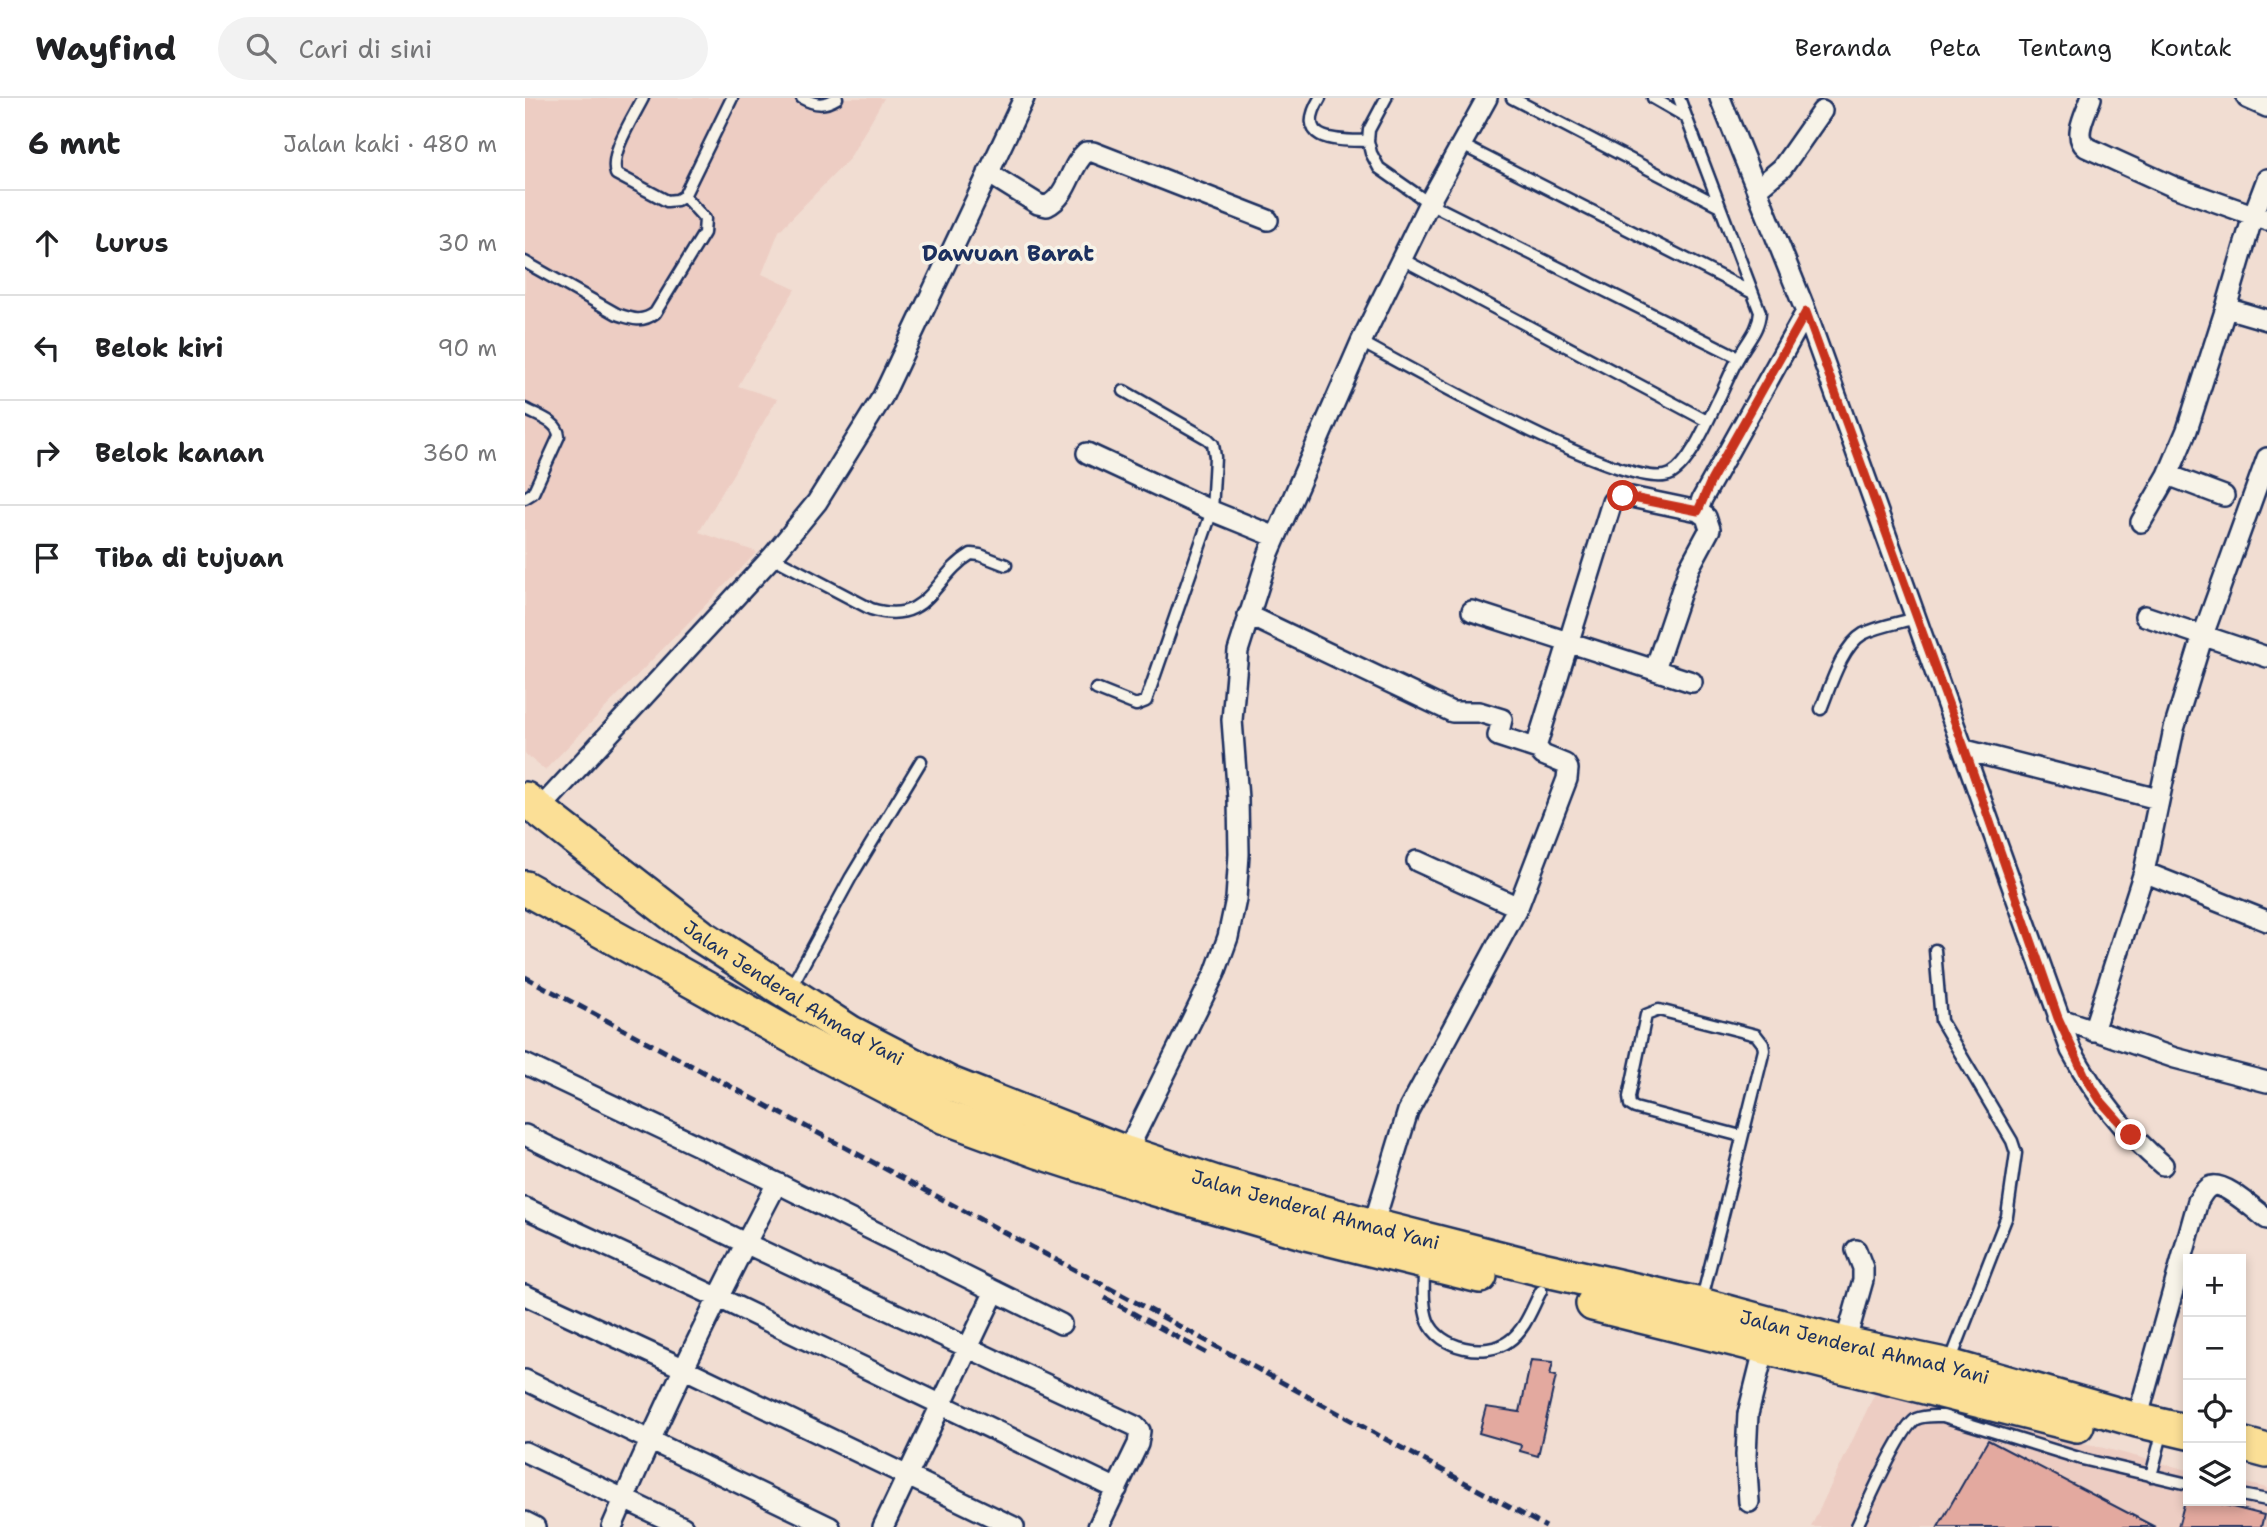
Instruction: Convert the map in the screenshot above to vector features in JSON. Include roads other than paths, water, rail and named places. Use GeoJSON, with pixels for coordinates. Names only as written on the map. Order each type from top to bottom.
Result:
{"type":"FeatureCollection","features":[{"type":"Feature","properties":{"kind":"highway","name":"Jalan Jenderal Ahmad Yani"},"geometry":{"type":"LineString","coordinates":[[532,804],[664,910],[852,1033],[949,1083],[1126,1153],[1216,1183],[1542,1269],[1697,1317],[1765,1346],[2165,1442]]}},
{"type":"Feature","properties":{"kind":"highway","name":"Jalan Jenderal Ahmad Yani"},"geometry":{"type":"LineString","coordinates":[[525,888],[824,1054],[945,1117],[1027,1148],[1151,1188],[1306,1233],[1541,1291],[1845,1344],[1949,1366],[2165,1442]]}},
{"type":"Feature","properties":{"kind":"highway"},"geometry":{"type":"LineString","coordinates":[[2246,1445],[2267,1451]]}},
{"type":"Feature","properties":{"kind":"highway"},"geometry":{"type":"LineString","coordinates":[[2246,1467],[2267,1473]]}},
{"type":"Feature","properties":{"kind":"street"},"geometry":{"type":"LineString","coordinates":[[532,804],[656,686],[772,557],[817,502],[883,396],[1024,98]]}},
{"type":"Feature","properties":{"kind":"street"},"geometry":{"type":"LineString","coordinates":[[1126,1153],[1172,1055],[1203,998],[1228,937],[1239,854],[1238,799],[1231,720],[1238,651],[1248,614],[1276,537],[1361,342],[1429,203],[1487,98]]}},
{"type":"Feature","properties":{"kind":"street"},"geometry":{"type":"LineString","coordinates":[[1720,98],[1806,312],[2071,1050],[2100,1100],[2143,1148],[2163,1165]]}},
{"type":"Feature","properties":{"kind":"street"},"geometry":{"type":"LineString","coordinates":[[2091,98],[2079,135],[2086,148],[2174,187],[2260,218]]}},
{"type":"Feature","properties":{"kind":"street"},"geometry":{"type":"LineString","coordinates":[[2246,98],[2267,107]]}},
{"type":"Feature","properties":{"kind":"street"},"geometry":{"type":"LineString","coordinates":[[1758,188],[1782,168],[1822,111]]}},
{"type":"Feature","properties":{"kind":"street"},"geometry":{"type":"LineString","coordinates":[[988,173],[1038,204],[1047,206],[1061,196],[1079,158],[1086,152],[1093,152],[1268,220]]}},
{"type":"Feature","properties":{"kind":"street"},"geometry":{"type":"LineString","coordinates":[[2141,522],[2168,475],[2187,430],[2226,308],[2260,218],[2267,179]]}},
{"type":"Feature","properties":{"kind":"street"},"geometry":{"type":"LineString","coordinates":[[2226,308],[2267,320]]}},
{"type":"Feature","properties":{"kind":"street"},"geometry":{"type":"LineString","coordinates":[[1698,511],[1711,481],[1806,312]]}},
{"type":"Feature","properties":{"kind":"street"},"geometry":{"type":"LineString","coordinates":[[1087,453],[1212,511],[1276,537]]}},
{"type":"Feature","properties":{"kind":"street"},"geometry":{"type":"LineString","coordinates":[[2093,1031],[2144,872],[2174,729],[2203,635],[2267,458]]}},
{"type":"Feature","properties":{"kind":"street"},"geometry":{"type":"LineString","coordinates":[[2168,475],[2224,496]]}},
{"type":"Feature","properties":{"kind":"street"},"geometry":{"type":"LineString","coordinates":[[1538,749],[1537,744],[1567,641],[1612,502],[1617,496],[1698,511],[1706,517],[1710,529],[1689,568],[1655,669]]}},
{"type":"Feature","properties":{"kind":"street"},"geometry":{"type":"LineString","coordinates":[[1472,611],[1692,682]]}},
{"type":"Feature","properties":{"kind":"street"},"geometry":{"type":"LineString","coordinates":[[1248,614],[1452,712],[1479,712],[1502,719],[1498,736],[1538,749],[1543,755],[1565,764],[1568,769],[1567,779],[1518,907],[1408,1111],[1374,1226]]}},
{"type":"Feature","properties":{"kind":"street"},"geometry":{"type":"LineString","coordinates":[[2145,616],[2267,657]]}},
{"type":"Feature","properties":{"kind":"street"},"geometry":{"type":"LineString","coordinates":[[1965,750],[2158,799]]}},
{"type":"Feature","properties":{"kind":"street"},"geometry":{"type":"LineString","coordinates":[[1417,861],[1518,907]]}},
{"type":"Feature","properties":{"kind":"street"},"geometry":{"type":"LineString","coordinates":[[2144,872],[2267,921]]}},
{"type":"Feature","properties":{"kind":"street"},"geometry":{"type":"LineString","coordinates":[[2058,1018],[2175,1058],[2267,1082]]}},
{"type":"Feature","properties":{"kind":"street"},"geometry":{"type":"LineString","coordinates":[[525,1064],[777,1183],[1061,1324]]}},
{"type":"Feature","properties":{"kind":"street"},"geometry":{"type":"LineString","coordinates":[[525,1135],[1140,1431],[1138,1444],[1098,1527]]}},
{"type":"Feature","properties":{"kind":"street"},"geometry":{"type":"LineString","coordinates":[[612,1527],[745,1243],[777,1183]]}},
{"type":"Feature","properties":{"kind":"street"},"geometry":{"type":"LineString","coordinates":[[2165,1442],[2168,1312],[2198,1200],[2203,1192],[2215,1185],[2225,1188],[2267,1219]]}},
{"type":"Feature","properties":{"kind":"street"},"geometry":{"type":"LineString","coordinates":[[525,1208],[1117,1489]]}},
{"type":"Feature","properties":{"kind":"street"},"geometry":{"type":"LineString","coordinates":[[1845,1344],[1863,1280],[1863,1268],[1856,1250]]}},
{"type":"Feature","properties":{"kind":"street"},"geometry":{"type":"LineString","coordinates":[[883,1527],[995,1291]]}},
{"type":"Feature","properties":{"kind":"street"},"geometry":{"type":"LineString","coordinates":[[525,1295],[1014,1527]]}},
{"type":"Feature","properties":{"kind":"street"},"geometry":{"type":"LineString","coordinates":[[1749,1502],[1746,1455],[1748,1414],[1765,1346]]}},
{"type":"Feature","properties":{"kind":"street"},"geometry":{"type":"LineString","coordinates":[[525,1380],[830,1527]]}},
{"type":"Feature","properties":{"kind":"street"},"geometry":{"type":"LineString","coordinates":[[525,1452],[683,1527]]}},
{"type":"Feature","properties":{"kind":"street"},"geometry":{"type":"LineString","coordinates":[[525,1522],[535,1527]]}},
{"type":"Feature","properties":{"kind":"lane"},"geometry":{"type":"LineString","coordinates":[[643,98],[615,153],[615,174],[667,201],[684,196],[732,98]]}},
{"type":"Feature","properties":{"kind":"lane"},"geometry":{"type":"LineString","coordinates":[[802,98],[813,104],[825,105],[838,98]]}},
{"type":"Feature","properties":{"kind":"lane"},"geometry":{"type":"LineString","coordinates":[[1320,98],[1312,118],[1319,135],[1329,140],[1368,141]]}},
{"type":"Feature","properties":{"kind":"lane"},"geometry":{"type":"LineString","coordinates":[[1386,98],[1369,130],[1368,141],[1379,168],[1429,203],[1738,357]]}},
{"type":"Feature","properties":{"kind":"lane"},"geometry":{"type":"LineString","coordinates":[[1512,98],[1718,205]]}},
{"type":"Feature","properties":{"kind":"lane"},"geometry":{"type":"LineString","coordinates":[[1653,98],[1686,117]]}},
{"type":"Feature","properties":{"kind":"lane"},"geometry":{"type":"LineString","coordinates":[[1361,342],[1567,449],[1651,477],[1673,473],[1685,461],[1759,322],[1757,302],[1679,98]]}},
{"type":"Feature","properties":{"kind":"lane"},"geometry":{"type":"LineString","coordinates":[[1462,145],[1751,292]]}},
{"type":"Feature","properties":{"kind":"lane"},"geometry":{"type":"LineString","coordinates":[[525,262],[617,314],[633,319],[647,319],[655,313],[704,233],[705,219],[684,196]]}},
{"type":"Feature","properties":{"kind":"lane"},"geometry":{"type":"LineString","coordinates":[[1402,259],[1707,421]]}},
{"type":"Feature","properties":{"kind":"lane"},"geometry":{"type":"LineString","coordinates":[[1096,689],[1136,705],[1146,701],[1212,511],[1215,457],[1213,444],[1124,391]]}},
{"type":"Feature","properties":{"kind":"lane"},"geometry":{"type":"LineString","coordinates":[[525,410],[559,429],[559,436],[533,493],[525,498]]}},
{"type":"Feature","properties":{"kind":"lane"},"geometry":{"type":"LineString","coordinates":[[772,557],[871,609],[884,613],[894,613],[924,603],[952,568],[971,554],[1006,565]]}},
{"type":"Feature","properties":{"kind":"lane"},"geometry":{"type":"LineString","coordinates":[[1821,709],[1847,650],[1854,641],[1875,629],[1916,618]]}},
{"type":"Feature","properties":{"kind":"lane"},"geometry":{"type":"LineString","coordinates":[[788,992],[851,877],[922,761]]}},
{"type":"Feature","properties":{"kind":"lane"},"geometry":{"type":"LineString","coordinates":[[1935,950],[1941,1021],[2012,1141],[2016,1153],[2005,1223],[1949,1366]]}},
{"type":"Feature","properties":{"kind":"lane"},"geometry":{"type":"LineString","coordinates":[[1697,1317],[1764,1050],[1756,1035],[1659,1010],[1646,1015],[1629,1097],[1630,1105],[1741,1136]]}},
{"type":"Feature","properties":{"kind":"lane"},"geometry":{"type":"LineString","coordinates":[[1423,1262],[1428,1320],[1436,1335],[1454,1346],[1476,1350],[1495,1349],[1509,1341],[1521,1329],[1541,1291]]}},
{"type":"Feature","properties":{"kind":"lane"},"geometry":{"type":"LineString","coordinates":[[1857,1526],[1885,1467],[1909,1426],[1917,1418],[1943,1416],[2082,1459],[2165,1442],[2183,1475]]}},
{"type":"Feature","properties":{"kind":"lane"},"geometry":{"type":"LineString","coordinates":[[2246,1495],[2267,1500]]}},
{"type":"Feature","properties":{"kind":"railway"},"geometry":{"type":"LineString","coordinates":[[525,977],[1139,1304],[1546,1527]]}},
{"type":"Feature","properties":{"kind":"railway"},"geometry":{"type":"LineString","coordinates":[[1105,1298],[1210,1355]]}},
{"type":"Feature","properties":{"kind":"district","name":"Dawuan Barat"},"geometry":{"type":"Point","coordinates":[1008,253]}}]}
